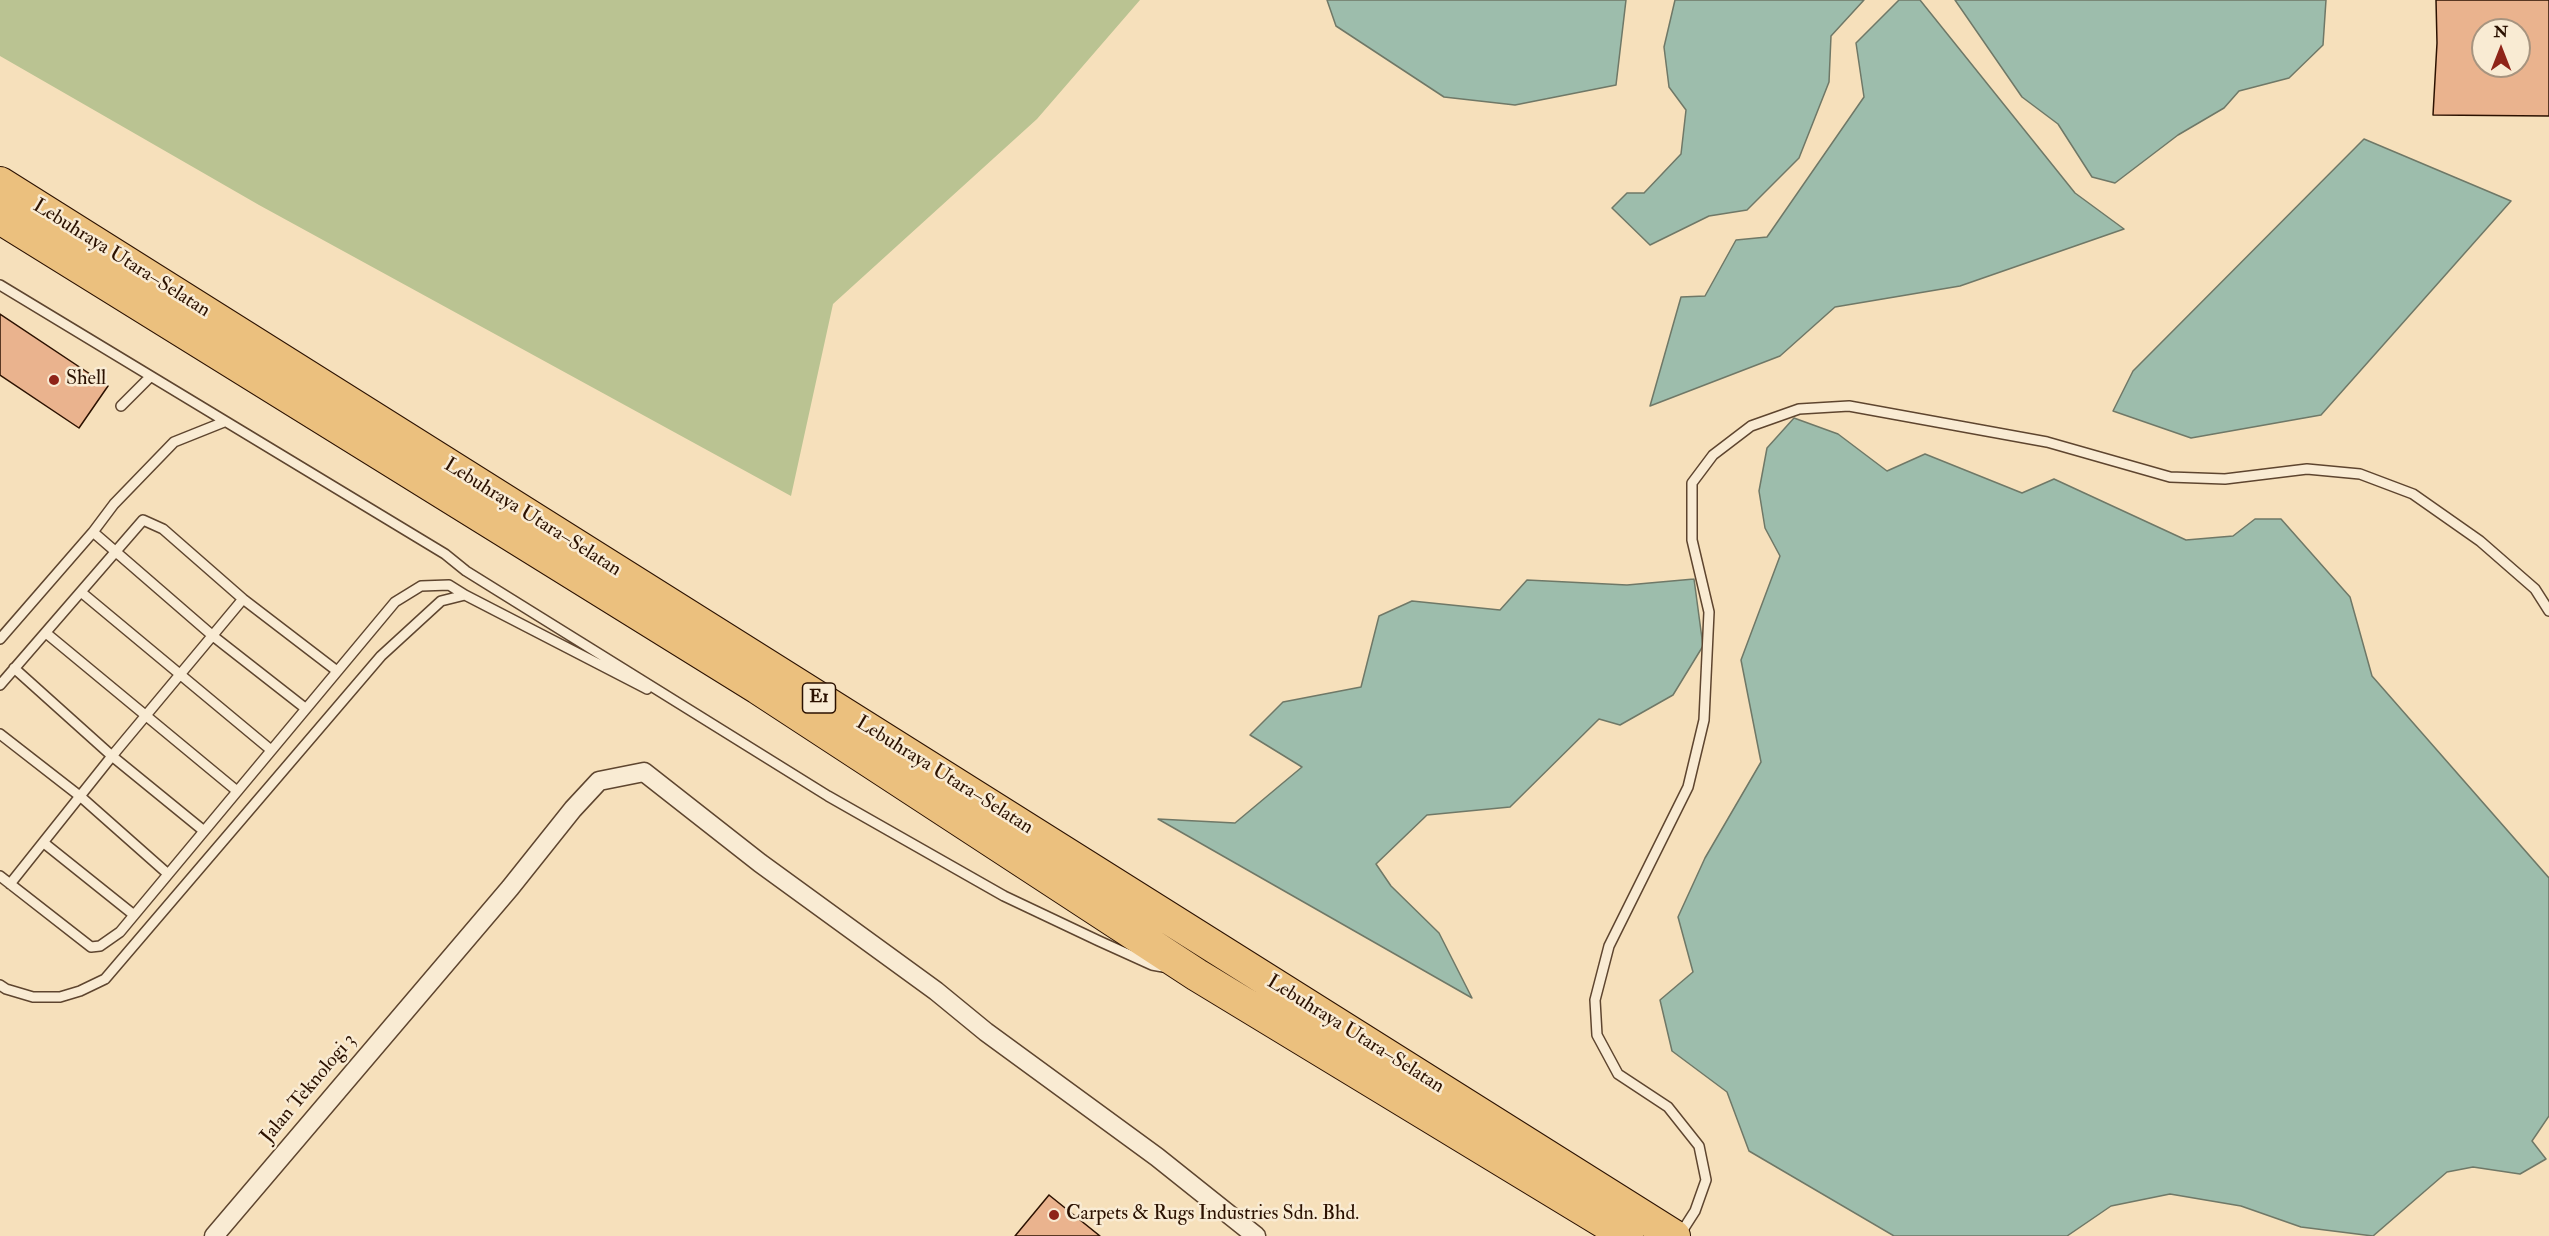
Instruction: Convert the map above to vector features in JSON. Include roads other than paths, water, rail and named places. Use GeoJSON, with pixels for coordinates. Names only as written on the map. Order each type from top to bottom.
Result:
{"type":"FeatureCollection","features":[{"type":"Feature","properties":{"kind":"highway","name":"Lebuhraya Utara–Selatan"},"geometry":{"type":"LineString","coordinates":[[0,183],[1629,1228]]}},
{"type":"Feature","properties":{"kind":"highway","name":"Lebuhraya Utara–Selatan"},"geometry":{"type":"LineString","coordinates":[[0,218],[758,688],[1197,975],[1629,1228],[1674,1236]]}},
{"type":"Feature","properties":{"kind":"street","name":"Jalan Teknologi 3"},"geometry":{"type":"LineString","coordinates":[[214,1236],[510,888],[573,809],[599,782],[644,772],[760,863],[1157,1157],[1256,1236]]}},
{"type":"Feature","properties":{"kind":"lane"},"geometry":{"type":"LineString","coordinates":[[0,285],[445,554],[466,571],[828,796],[1004,896],[1152,965],[1197,975]]}},
{"type":"Feature","properties":{"kind":"lane"},"geometry":{"type":"LineString","coordinates":[[121,406],[150,377]]}},
{"type":"Feature","properties":{"kind":"lane"},"geometry":{"type":"LineString","coordinates":[[1679,1236],[1695,1211],[1706,1180],[1699,1146],[1668,1107],[1618,1074],[1597,1035],[1595,1000],[1609,946],[1688,787],[1704,720],[1709,612],[1692,540],[1692,483],[1713,455],[1751,426],[1799,409],[1849,406],[2047,442],[2170,477],[2226,479],[2307,470],[2360,474],[2412,494],[2480,541],[2535,589],[2549,611]]}},
{"type":"Feature","properties":{"kind":"lane"},"geometry":{"type":"LineString","coordinates":[[0,639],[93,532],[114,504],[174,442],[224,422]]}},
{"type":"Feature","properties":{"kind":"lane"},"geometry":{"type":"LineString","coordinates":[[0,685],[143,520],[163,529],[243,599],[337,670]]}},
{"type":"Feature","properties":{"kind":"lane"},"geometry":{"type":"LineString","coordinates":[[93,532],[213,636],[305,708]]}},
{"type":"Feature","properties":{"kind":"lane"},"geometry":{"type":"LineString","coordinates":[[0,876],[91,947],[100,946],[120,932],[395,602],[421,586],[449,585],[708,721]]}},
{"type":"Feature","properties":{"kind":"lane"},"geometry":{"type":"LineString","coordinates":[[81,592],[271,750]]}},
{"type":"Feature","properties":{"kind":"lane"},"geometry":{"type":"LineString","coordinates":[[0,985],[33,997],[60,997],[80,992],[105,979],[381,657],[441,601],[465,595]]}},
{"type":"Feature","properties":{"kind":"lane"},"geometry":{"type":"LineString","coordinates":[[10,884],[112,756],[243,599]]}},
{"type":"Feature","properties":{"kind":"lane"},"geometry":{"type":"LineString","coordinates":[[46,633],[237,791]]}},
{"type":"Feature","properties":{"kind":"lane"},"geometry":{"type":"LineString","coordinates":[[15,668],[112,756],[204,831]]}},
{"type":"Feature","properties":{"kind":"lane"},"geometry":{"type":"LineString","coordinates":[[0,734],[81,797],[168,874]]}},
{"type":"Feature","properties":{"kind":"lane"},"geometry":{"type":"LineString","coordinates":[[44,843],[134,915]]}},
{"type":"Feature","properties":{"kind":"place","name":"Shell"},"geometry":{"type":"Point","coordinates":[54,380]}},
{"type":"Feature","properties":{"kind":"place","name":"Carpets & Rugs Industries Sdn. Bhd."},"geometry":{"type":"Point","coordinates":[1054,1215]}}]}
